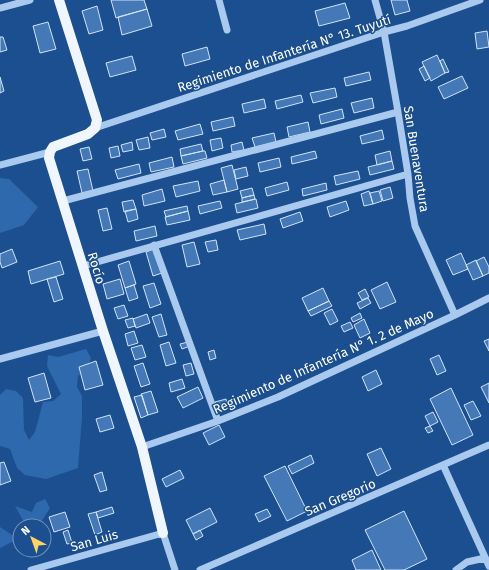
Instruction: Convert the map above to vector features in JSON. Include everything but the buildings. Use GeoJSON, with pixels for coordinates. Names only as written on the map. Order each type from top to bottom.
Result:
{"type":"FeatureCollection","features":[{"type":"Feature","properties":{"kind":"main road"},"geometry":{"type":"LineString","coordinates":[[50,152],[53,147],[88,134],[95,128],[97,120],[59,0]]}},
{"type":"Feature","properties":{"kind":"main road","name":"Rocío"},"geometry":{"type":"LineString","coordinates":[[50,152],[50,158],[63,202],[103,331],[142,447],[163,533]]}},
{"type":"Feature","properties":{"kind":"street"},"geometry":{"type":"LineString","coordinates":[[0,8],[30,0]]}},
{"type":"Feature","properties":{"kind":"street"},"geometry":{"type":"LineString","coordinates":[[219,0],[227,30]]}},
{"type":"Feature","properties":{"kind":"street","name":"San Buenaventura"},"geometry":{"type":"LineString","coordinates":[[375,0],[384,32],[408,174],[410,198],[415,226],[455,315]]}},
{"type":"Feature","properties":{"kind":"street","name":"Regimiento de Infantería N° 13. Tuyutí"},"geometry":{"type":"LineString","coordinates":[[95,128],[384,32],[407,26],[480,0]]}},
{"type":"Feature","properties":{"kind":"street"},"geometry":{"type":"LineString","coordinates":[[63,202],[398,112]]}},
{"type":"Feature","properties":{"kind":"street"},"geometry":{"type":"LineString","coordinates":[[0,165],[50,152]]}},
{"type":"Feature","properties":{"kind":"street"},"geometry":{"type":"LineString","coordinates":[[83,266],[408,174]]}},
{"type":"Feature","properties":{"kind":"street"},"geometry":{"type":"LineString","coordinates":[[154,246],[218,421]]}},
{"type":"Feature","properties":{"kind":"street","name":"Regimiento de Infantería N° 1. 2 de Mayo"},"geometry":{"type":"LineString","coordinates":[[142,447],[218,421],[278,397],[489,298]]}},
{"type":"Feature","properties":{"kind":"street"},"geometry":{"type":"LineString","coordinates":[[0,359],[103,331]]}},
{"type":"Feature","properties":{"kind":"street","name":"San Gregorio"},"geometry":{"type":"LineString","coordinates":[[200,570],[489,445]]}},
{"type":"Feature","properties":{"kind":"street"},"geometry":{"type":"LineString","coordinates":[[443,465],[489,566]]}},
{"type":"Feature","properties":{"kind":"street","name":"San Luis"},"geometry":{"type":"LineString","coordinates":[[31,570],[163,533]]}},
{"type":"Feature","properties":{"kind":"street","name":"Rocío"},"geometry":{"type":"LineString","coordinates":[[163,533],[175,570]]}},
{"type":"Feature","properties":{"kind":"street"},"geometry":{"type":"LineString","coordinates":[[456,570],[467,562],[485,558]]}},
{"type":"Feature","properties":{"kind":"shaded area"},"geometry":{"type":"Polygon","coordinates":[[[0,178],[9,179],[38,207],[24,225],[0,233],[0,178]]]}},
{"type":"Feature","properties":{"kind":"shaded area"},"geometry":{"type":"Polygon","coordinates":[[[86,349],[91,358],[87,369],[78,376],[77,387],[82,396],[82,418],[78,468],[46,479],[25,475],[17,468],[10,449],[0,446],[0,395],[6,389],[16,391],[23,398],[24,430],[29,440],[35,432],[43,402],[53,401],[61,394],[47,366],[48,355],[58,357],[86,349]]]}},
{"type":"Feature","properties":{"kind":"shaded area"},"geometry":{"type":"Polygon","coordinates":[[[45,499],[50,508],[44,518],[22,518],[15,506],[32,512],[36,503],[45,499]]]}},
{"type":"Feature","properties":{"kind":"shaded area"},"geometry":{"type":"Polygon","coordinates":[[[0,527],[12,535],[12,542],[0,548],[0,527]]]}}]}
